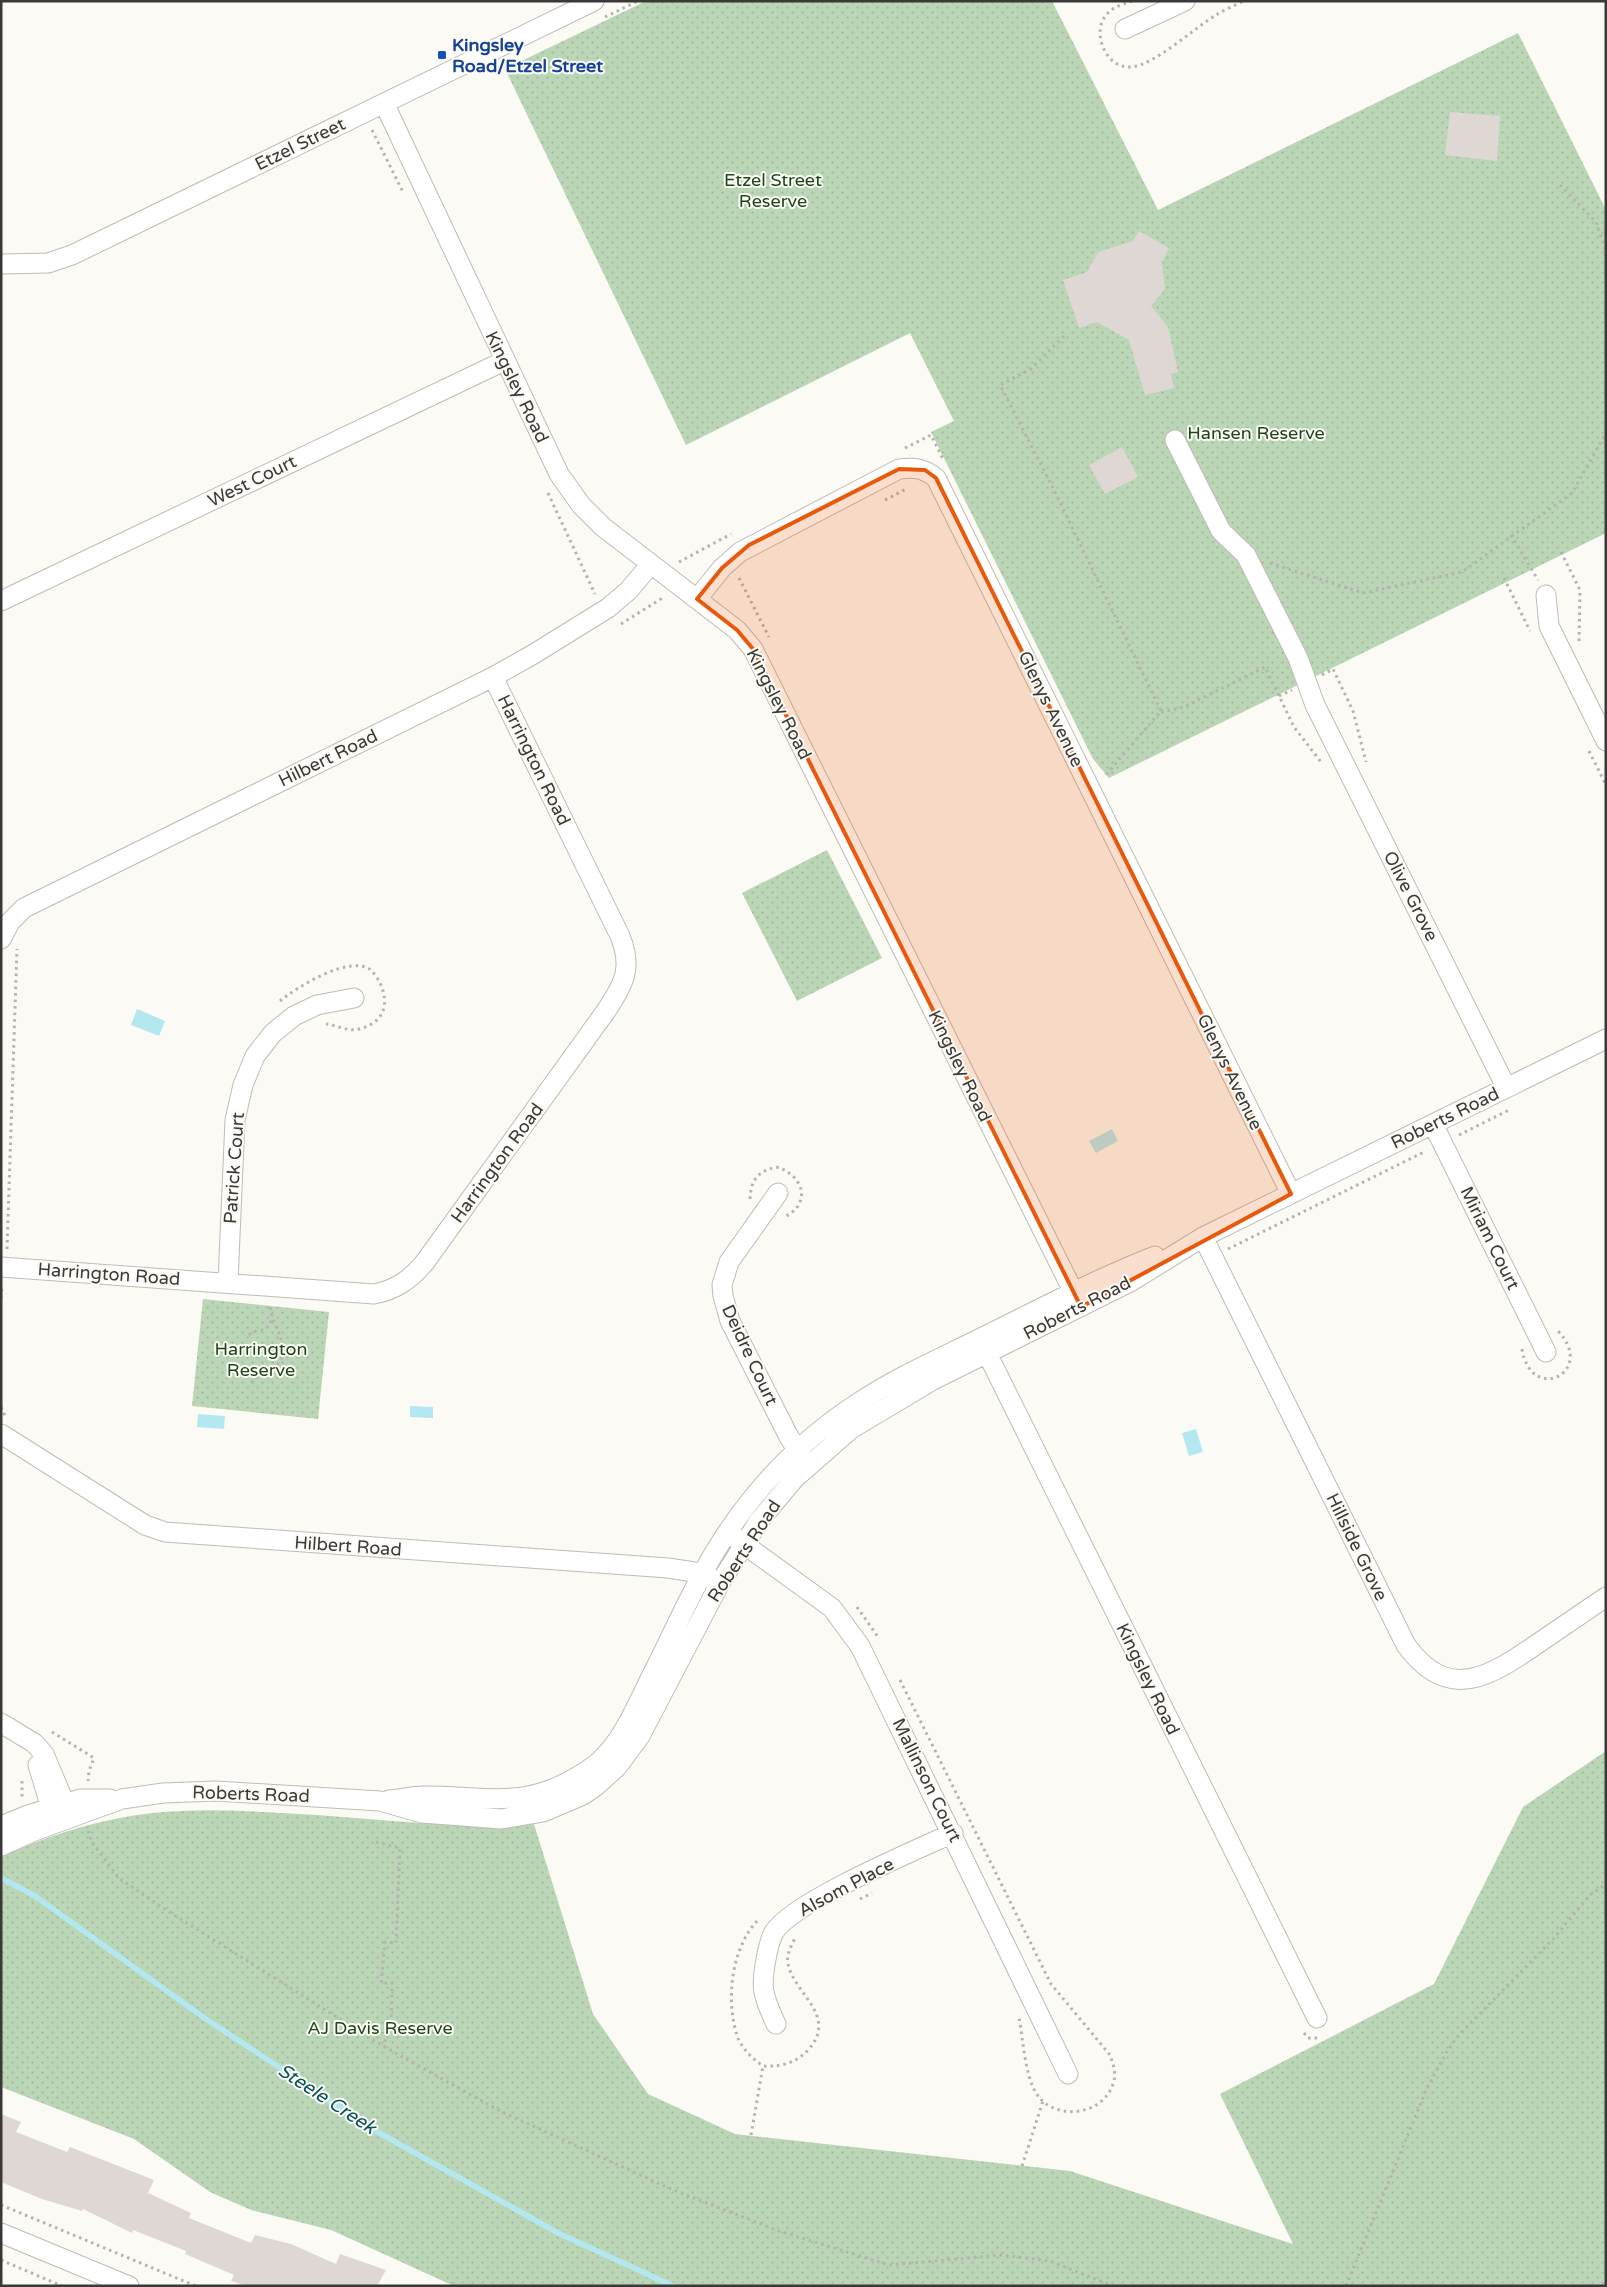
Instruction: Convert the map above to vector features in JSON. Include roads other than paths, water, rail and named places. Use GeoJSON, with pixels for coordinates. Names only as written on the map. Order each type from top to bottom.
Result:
{"type":"FeatureCollection","features":[{"type":"Feature","properties":{"kind":"street","name":"Etzel Street"},"geometry":{"type":"LineString","coordinates":[[1,264],[48,264],[72,255],[594,1]]}},
{"type":"Feature","properties":{"kind":"street"},"geometry":{"type":"LineString","coordinates":[[1125,29],[1185,1]]}},
{"type":"Feature","properties":{"kind":"street","name":"Kingsley Road"},"geometry":{"type":"LineString","coordinates":[[384,103],[504,361],[559,474],[570,490],[603,527],[737,630],[753,649],[1077,1300]]}},
{"type":"Feature","properties":{"kind":"street","name":"West Court"},"geometry":{"type":"LineString","coordinates":[[1,601],[504,361]]}},
{"type":"Feature","properties":{"kind":"street","name":"Olive Grove"},"geometry":{"type":"LineString","coordinates":[[1175,440],[1221,531],[1246,555],[1298,658],[1315,705],[1506,1087]]}},
{"type":"Feature","properties":{"kind":"street","name":"Glenys Avenue"},"geometry":{"type":"LineString","coordinates":[[697,599],[722,568],[740,552],[881,478],[899,469],[913,467],[925,470],[936,478],[1291,1194]]}},
{"type":"Feature","properties":{"kind":"street","name":"Hilbert Road"},"geometry":{"type":"LineString","coordinates":[[1,939],[10,922],[24,908],[532,656],[608,608],[628,591],[651,564]]}},
{"type":"Feature","properties":{"kind":"street"},"geometry":{"type":"LineString","coordinates":[[1546,595],[1549,626],[1606,741]]}},
{"type":"Feature","properties":{"kind":"street","name":"Harrington Road"},"geometry":{"type":"LineString","coordinates":[[1,1267],[374,1294],[386,1292],[409,1279],[425,1262],[621,989],[627,969],[624,944],[493,677]]}},
{"type":"Feature","properties":{"kind":"street","name":"Patrick Court"},"geometry":{"type":"LineString","coordinates":[[228,1282],[235,1120],[243,1085],[255,1056],[273,1033],[294,1016],[317,1005],[354,998]]}},
{"type":"Feature","properties":{"kind":"street","name":"Roberts Road"},"geometry":{"type":"LineString","coordinates":[[2,1845],[80,1799],[122,1799],[163,1793],[216,1791],[380,1801],[422,1796],[504,1800],[526,1797],[554,1789],[592,1768],[610,1750],[629,1721],[703,1575],[728,1532],[757,1494],[797,1450],[858,1403],[913,1371],[983,1346],[1077,1300],[1130,1282],[1203,1237],[1606,1038]]}},
{"type":"Feature","properties":{"kind":"street","name":"Miriam Court"},"geometry":{"type":"LineString","coordinates":[[1433,1124],[1546,1352]]}},
{"type":"Feature","properties":{"kind":"street","name":"Deidre Court"},"geometry":{"type":"LineString","coordinates":[[778,1193],[730,1262],[724,1275],[723,1296],[730,1321],[797,1450],[808,1465]]}},
{"type":"Feature","properties":{"kind":"street","name":"Hillside Grove"},"geometry":{"type":"LineString","coordinates":[[1203,1237],[1221,1252],[1406,1645],[1420,1662],[1428,1669],[1451,1678],[1475,1679],[1487,1675],[1511,1662],[1606,1597]]}},
{"type":"Feature","properties":{"kind":"street","name":"Kingsley Road"},"geometry":{"type":"LineString","coordinates":[[983,1346],[1317,2018]]}},
{"type":"Feature","properties":{"kind":"street","name":"Roberts Road"},"geometry":{"type":"LineString","coordinates":[[380,1801],[422,1813],[501,1819],[543,1812],[583,1795],[596,1786],[617,1767],[640,1736],[720,1582],[770,1506],[808,1465],[851,1429],[876,1412],[933,1380],[983,1346]]}},
{"type":"Feature","properties":{"kind":"street","name":"Hilbert Road"},"geometry":{"type":"LineString","coordinates":[[6,1428],[145,1525],[165,1532],[668,1568],[703,1575],[720,1582]]}},
{"type":"Feature","properties":{"kind":"street","name":"Mallinson Court"},"geometry":{"type":"LineString","coordinates":[[728,1532],[832,1608],[852,1633],[953,1833],[1068,2074]]}},
{"type":"Feature","properties":{"kind":"street"},"geometry":{"type":"LineString","coordinates":[[1,1723],[34,1742],[44,1754],[60,1810]]}},
{"type":"Feature","properties":{"kind":"street","name":"Roberts Road"},"geometry":{"type":"LineString","coordinates":[[1,1826],[60,1810],[83,1814],[122,1799]]}},
{"type":"Feature","properties":{"kind":"street","name":"Alsom Place"},"geometry":{"type":"LineString","coordinates":[[776,2024],[763,1989],[766,1959],[774,1932],[817,1898],[953,1833]]}},
{"type":"Feature","properties":{"kind":"street"},"geometry":{"type":"LineString","coordinates":[[1,2232],[124,2285]]}},
{"type":"Feature","properties":{"kind":"water"},"geometry":{"type":"Polygon","coordinates":[[[137,1009],[165,1021],[159,1036],[131,1025],[137,1009]]]}},
{"type":"Feature","properties":{"kind":"water"},"geometry":{"type":"Polygon","coordinates":[[[1112,1129],[1118,1141],[1096,1153],[1089,1141],[1112,1129]]]}},
{"type":"Feature","properties":{"kind":"water"},"geometry":{"type":"Polygon","coordinates":[[[410,1406],[433,1407],[433,1418],[410,1417],[410,1406]]]}},
{"type":"Feature","properties":{"kind":"water"},"geometry":{"type":"Polygon","coordinates":[[[198,1414],[225,1416],[224,1429],[197,1427],[198,1414]]]}},
{"type":"Feature","properties":{"kind":"water"},"geometry":{"type":"Polygon","coordinates":[[[1196,1429],[1203,1452],[1189,1456],[1182,1433],[1196,1429]]]}},
{"type":"Feature","properties":{"kind":"waterway","name":"Steele Creek"},"geometry":{"type":"LineString","coordinates":[[1,1878],[35,1896],[203,2017],[374,2130],[558,2233],[673,2286]]}},
{"type":"Feature","properties":{"kind":"place","name":"Kingsley Road/Etzel Street"},"geometry":{"type":"Point","coordinates":[442,55]}},
{"type":"Feature","properties":{"kind":"park label","name":"Etzel Street Reserve"},"geometry":{"type":"Point","coordinates":[773,190]}},
{"type":"Feature","properties":{"kind":"park label","name":"Hansen Reserve"},"geometry":{"type":"Point","coordinates":[1256,433]}},
{"type":"Feature","properties":{"kind":"park label","name":"Harrington Reserve"},"geometry":{"type":"Point","coordinates":[261,1359]}},
{"type":"Feature","properties":{"kind":"park label","name":"AJ Davis Reserve"},"geometry":{"type":"Point","coordinates":[380,2028]}}]}
